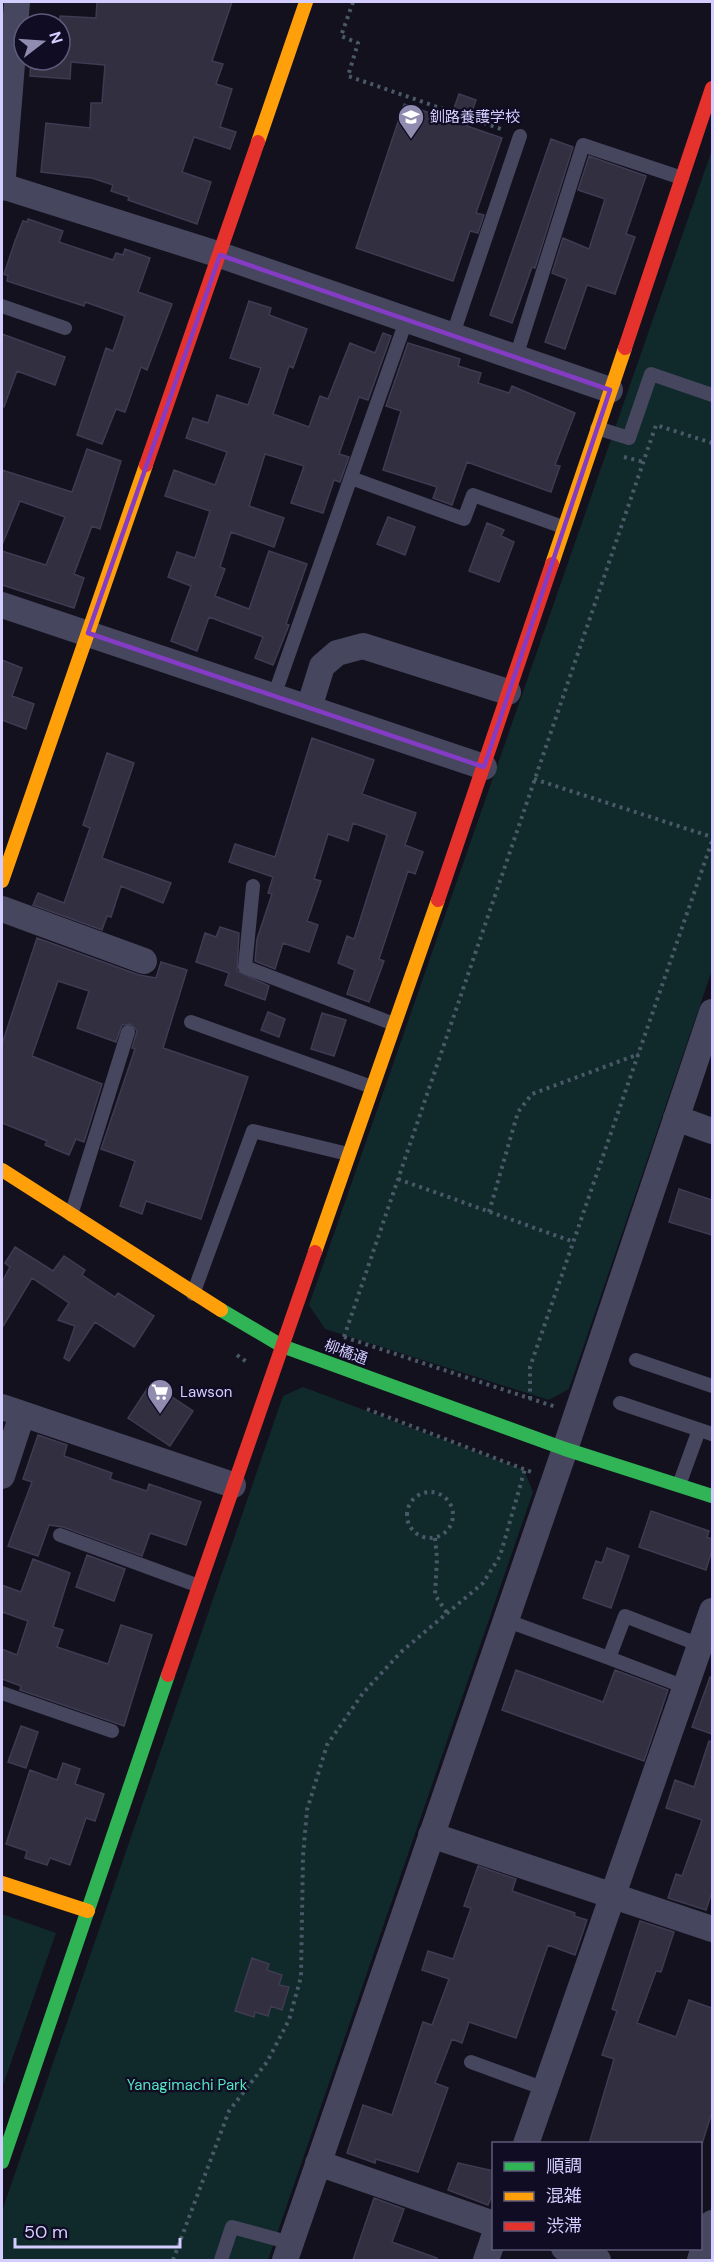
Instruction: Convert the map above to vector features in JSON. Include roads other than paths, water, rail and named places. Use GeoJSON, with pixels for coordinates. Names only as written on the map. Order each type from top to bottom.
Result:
{"type":"FeatureCollection","features":[{"type":"Feature","properties":{"kind":"street"},"geometry":{"type":"LineString","coordinates":[[17,2],[2,187],[220,255],[610,390]]}},
{"type":"Feature","properties":{"kind":"street"},"geometry":{"type":"LineString","coordinates":[[2,881],[306,2]]}},
{"type":"Feature","properties":{"kind":"street"},"geometry":{"type":"LineString","coordinates":[[2,2162],[233,1485],[484,767],[712,88]]}},
{"type":"Feature","properties":{"kind":"street"},"geometry":{"type":"LineString","coordinates":[[2,605],[484,767]]}},
{"type":"Feature","properties":{"kind":"street"},"geometry":{"type":"LineString","coordinates":[[309,708],[322,666],[337,653],[363,646],[508,692]]}},
{"type":"Feature","properties":{"kind":"street"},"geometry":{"type":"LineString","coordinates":[[2,909],[144,961]]}},
{"type":"Feature","properties":{"kind":"street"},"geometry":{"type":"LineString","coordinates":[[288,2252],[565,1449],[712,1012]]}},
{"type":"Feature","properties":{"kind":"street"},"geometry":{"type":"LineString","coordinates":[[676,1118],[712,1131]]}},
{"type":"Feature","properties":{"kind":"street","name":"柳橋通"},"geometry":{"type":"LineString","coordinates":[[2,1170],[193,1294],[282,1346],[565,1449],[712,1496]]}},
{"type":"Feature","properties":{"kind":"street"},"geometry":{"type":"LineString","coordinates":[[2,1476],[12,1411],[233,1485]]}},
{"type":"Feature","properties":{"kind":"street"},"geometry":{"type":"LineString","coordinates":[[527,2142],[712,1611]]}},
{"type":"Feature","properties":{"kind":"street"},"geometry":{"type":"LineString","coordinates":[[431,1835],[712,1929]]}},
{"type":"Feature","properties":{"kind":"street"},"geometry":{"type":"LineString","coordinates":[[2,1883],[88,1911]]}},
{"type":"Feature","properties":{"kind":"street"},"geometry":{"type":"LineString","coordinates":[[318,2163],[492,2223]]}},
{"type":"Feature","properties":{"kind":"street"},"geometry":{"type":"LineString","coordinates":[[700,2260],[712,2223]]}},
{"type":"Feature","properties":{"kind":"street"},"geometry":{"type":"LineString","coordinates":[[486,2260],[492,2243]]}},
{"type":"Feature","properties":{"kind":"street"},"geometry":{"type":"LineString","coordinates":[[570,2250],[598,2260]]}},
{"type":"Feature","properties":{"kind":"lane"},"geometry":{"type":"LineString","coordinates":[[453,334],[520,136]]}},
{"type":"Feature","properties":{"kind":"lane"},"geometry":{"type":"LineString","coordinates":[[516,357],[583,145],[682,178]]}},
{"type":"Feature","properties":{"kind":"lane"},"geometry":{"type":"LineString","coordinates":[[2,306],[65,328]]}},
{"type":"Feature","properties":{"kind":"lane"},"geometry":{"type":"LineString","coordinates":[[274,696],[407,318]]}},
{"type":"Feature","properties":{"kind":"lane"},"geometry":{"type":"LineString","coordinates":[[597,428],[629,438],[651,374],[712,395]]}},
{"type":"Feature","properties":{"kind":"lane"},"geometry":{"type":"LineString","coordinates":[[351,478],[464,519],[473,495],[563,527]]}},
{"type":"Feature","properties":{"kind":"lane"},"geometry":{"type":"LineString","coordinates":[[253,886],[245,967],[394,1024]]}},
{"type":"Feature","properties":{"kind":"lane"},"geometry":{"type":"LineString","coordinates":[[191,1022],[372,1087]]}},
{"type":"Feature","properties":{"kind":"lane"},"geometry":{"type":"LineString","coordinates":[[70,1215],[128,1032]]}},
{"type":"Feature","properties":{"kind":"lane"},"geometry":{"type":"LineString","coordinates":[[193,1294],[253,1131],[348,1154]]}},
{"type":"Feature","properties":{"kind":"lane"},"geometry":{"type":"LineString","coordinates":[[636,1360],[712,1386]]}},
{"type":"Feature","properties":{"kind":"lane"},"geometry":{"type":"LineString","coordinates":[[620,1403],[706,1432],[679,1485]]}},
{"type":"Feature","properties":{"kind":"lane"},"geometry":{"type":"LineString","coordinates":[[60,1535],[199,1586]]}},
{"type":"Feature","properties":{"kind":"lane"},"geometry":{"type":"LineString","coordinates":[[609,1659],[625,1616],[700,1645]]}},
{"type":"Feature","properties":{"kind":"lane"},"geometry":{"type":"LineString","coordinates":[[505,1620],[686,1687]]}},
{"type":"Feature","properties":{"kind":"lane"},"geometry":{"type":"LineString","coordinates":[[2,1693],[112,1731]]}},
{"type":"Feature","properties":{"kind":"lane"},"geometry":{"type":"LineString","coordinates":[[471,2062],[544,2089]]}},
{"type":"Feature","properties":{"kind":"lane"},"geometry":{"type":"LineString","coordinates":[[221,2260],[232,2227],[288,2252]]}},
{"type":"Feature","properties":{"kind":"place","name":"釧路養護学校"},"geometry":{"type":"Point","coordinates":[411,140]}},
{"type":"Feature","properties":{"kind":"place","name":"Lawson"},"geometry":{"type":"Point","coordinates":[160,1415]}},
{"type":"Feature","properties":{"kind":"park label","name":"Yanagimachi Park"},"geometry":{"type":"Point","coordinates":[187,2085]}}]}
